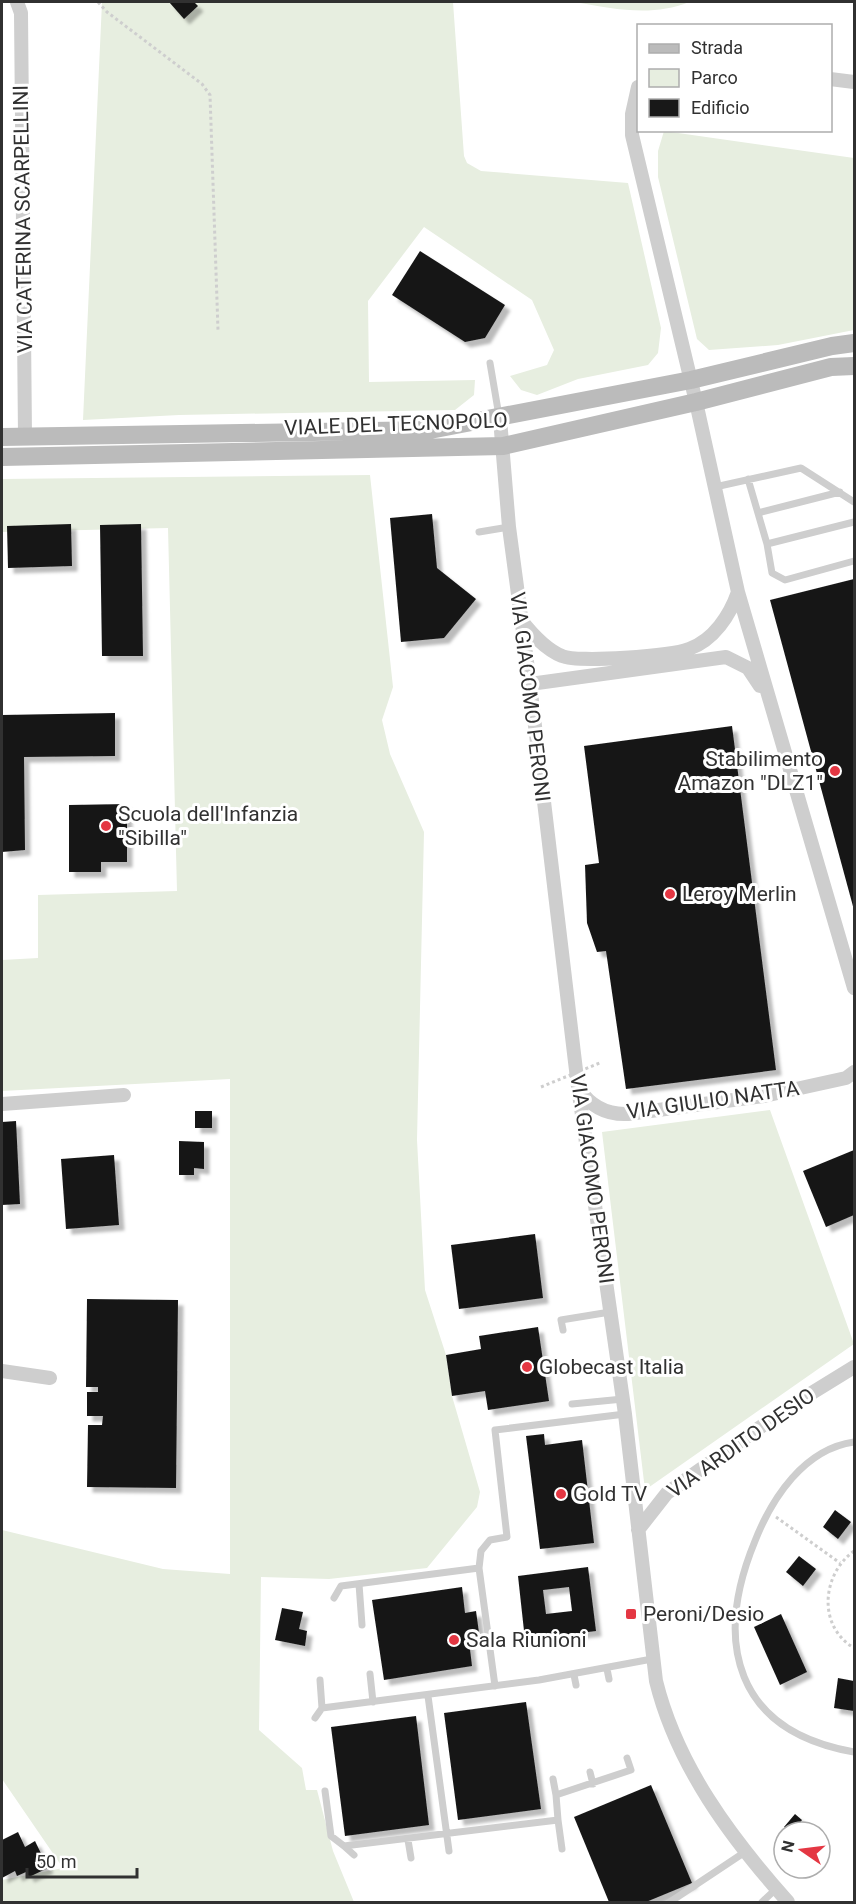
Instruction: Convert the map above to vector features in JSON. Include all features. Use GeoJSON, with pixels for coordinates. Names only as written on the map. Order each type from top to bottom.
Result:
{"type":"FeatureCollection","features":[{"type":"Feature","properties":{"kind":"main road","name":"VIALE DEL TECNOPOLO"},"geometry":{"type":"LineString","coordinates":[[2,437],[430,430],[500,419],[691,380],[855,343]]}},
{"type":"Feature","properties":{"kind":"main road","name":"VIALE DEL TECNOPOLO"},"geometry":{"type":"LineString","coordinates":[[2,457],[503,446],[696,402],[831,368],[855,366]]}},
{"type":"Feature","properties":{"kind":"street","name":"VIA CATERINA SCARPELLINI"},"geometry":{"type":"LineString","coordinates":[[17,2],[21,13],[25,436]]}},
{"type":"Feature","properties":{"kind":"street"},"geometry":{"type":"LineString","coordinates":[[832,79],[855,82]]}},
{"type":"Feature","properties":{"kind":"street"},"geometry":{"type":"LineString","coordinates":[[637,95],[632,114],[632,135],[691,380],[738,592],[766,694],[855,988]]}},
{"type":"Feature","properties":{"kind":"street","name":"VIA GIACOMO PERONI"},"geometry":{"type":"LineString","coordinates":[[500,419],[508,527],[519,618],[530,684],[578,1087],[625,1414],[652,1659],[661,1701],[675,1740],[717,1812],[745,1852],[788,1902]]}},
{"type":"Feature","properties":{"kind":"street"},"geometry":{"type":"LineString","coordinates":[[519,618],[549,649],[563,657],[576,659],[625,657],[679,651],[689,649],[713,633],[730,614],[738,592]]}},
{"type":"Feature","properties":{"kind":"street"},"geometry":{"type":"LineString","coordinates":[[530,684],[726,657],[748,668],[766,694]]}},
{"type":"Feature","properties":{"kind":"street","name":"VIA GIULIO NATTA"},"geometry":{"type":"LineString","coordinates":[[578,1087],[598,1108],[615,1114],[628,1114],[764,1096],[846,1078],[855,1072]]}},
{"type":"Feature","properties":{"kind":"street"},"geometry":{"type":"LineString","coordinates":[[2,1104],[124,1095]]}},
{"type":"Feature","properties":{"kind":"street","name":"VIA ARDITO DESIO"},"geometry":{"type":"LineString","coordinates":[[638,1530],[667,1493],[789,1407],[855,1367]]}},
{"type":"Feature","properties":{"kind":"street"},"geometry":{"type":"LineString","coordinates":[[2,1371],[50,1378]]}},
{"type":"Feature","properties":{"kind":"lane"},"geometry":{"type":"LineString","coordinates":[[490,363],[500,419]]}},
{"type":"Feature","properties":{"kind":"lane"},"geometry":{"type":"LineString","coordinates":[[715,487],[801,468],[855,502]]}},
{"type":"Feature","properties":{"kind":"lane"},"geometry":{"type":"LineString","coordinates":[[748,479],[767,544],[772,573],[784,580],[855,561]]}},
{"type":"Feature","properties":{"kind":"lane"},"geometry":{"type":"LineString","coordinates":[[758,513],[840,492]]}},
{"type":"Feature","properties":{"kind":"lane"},"geometry":{"type":"LineString","coordinates":[[767,544],[855,522]]}},
{"type":"Feature","properties":{"kind":"lane"},"geometry":{"type":"LineString","coordinates":[[479,532],[508,527]]}},
{"type":"Feature","properties":{"kind":"lane"},"geometry":{"type":"LineString","coordinates":[[563,1330],[561,1320],[610,1312]]}},
{"type":"Feature","properties":{"kind":"lane"},"geometry":{"type":"LineString","coordinates":[[572,1404],[622,1399]]}},
{"type":"Feature","properties":{"kind":"lane"},"geometry":{"type":"LineString","coordinates":[[495,1686],[479,1568],[481,1551],[490,1540],[507,1537],[495,1430],[625,1414]]}},
{"type":"Feature","properties":{"kind":"lane"},"geometry":{"type":"LineString","coordinates":[[855,1442],[823,1454],[805,1466],[780,1491],[768,1511],[743,1572],[735,1607],[734,1644],[742,1671],[757,1698],[778,1720],[825,1746],[855,1752]]}},
{"type":"Feature","properties":{"kind":"lane"},"geometry":{"type":"LineString","coordinates":[[334,1598],[341,1586],[479,1568]]}},
{"type":"Feature","properties":{"kind":"lane"},"geometry":{"type":"LineString","coordinates":[[359,1584],[362,1625]]}},
{"type":"Feature","properties":{"kind":"lane"},"geometry":{"type":"LineString","coordinates":[[322,1708],[495,1686],[540,1684],[652,1659]]}},
{"type":"Feature","properties":{"kind":"lane"},"geometry":{"type":"LineString","coordinates":[[607,1669],[609,1679]]}},
{"type":"Feature","properties":{"kind":"lane"},"geometry":{"type":"LineString","coordinates":[[370,1674],[373,1702]]}},
{"type":"Feature","properties":{"kind":"lane"},"geometry":{"type":"LineString","coordinates":[[574,1675],[576,1685]]}},
{"type":"Feature","properties":{"kind":"lane"},"geometry":{"type":"LineString","coordinates":[[315,1718],[322,1708],[320,1680]]}},
{"type":"Feature","properties":{"kind":"lane"},"geometry":{"type":"LineString","coordinates":[[428,1696],[449,1851]]}},
{"type":"Feature","properties":{"kind":"lane"},"geometry":{"type":"LineString","coordinates":[[556,1795],[631,1770],[627,1758]]}},
{"type":"Feature","properties":{"kind":"lane"},"geometry":{"type":"LineString","coordinates":[[591,1772],[593,1784]]}},
{"type":"Feature","properties":{"kind":"lane"},"geometry":{"type":"LineString","coordinates":[[553,1779],[562,1849]]}},
{"type":"Feature","properties":{"kind":"lane"},"geometry":{"type":"LineString","coordinates":[[325,1791],[331,1836],[354,1855]]}},
{"type":"Feature","properties":{"kind":"lane"},"geometry":{"type":"LineString","coordinates":[[345,1846],[558,1820]]}},
{"type":"Feature","properties":{"kind":"lane"},"geometry":{"type":"LineString","coordinates":[[408,1840],[411,1858]]}},
{"type":"Feature","properties":{"kind":"lane"},"geometry":{"type":"LineString","coordinates":[[670,1902],[745,1852]]}},
{"type":"Feature","properties":{"kind":"lane"},"geometry":{"type":"LineString","coordinates":[[762,1902],[776,1889]]}},
{"type":"Feature","properties":{"kind":"path"},"geometry":{"type":"LineString","coordinates":[[98,2],[107,12],[202,84],[210,94],[218,330]]}},
{"type":"Feature","properties":{"kind":"path"},"geometry":{"type":"LineString","coordinates":[[541,1087],[602,1062]]}},
{"type":"Feature","properties":{"kind":"path"},"geometry":{"type":"LineString","coordinates":[[768,1511],[840,1563]]}},
{"type":"Feature","properties":{"kind":"path"},"geometry":{"type":"LineString","coordinates":[[855,1551],[840,1563],[831,1579],[827,1597],[829,1615],[837,1631],[855,1648]]}},
{"type":"Feature","properties":{"kind":"green space"},"geometry":{"type":"Polygon","coordinates":[[[102,2],[453,2],[464,156],[467,163],[481,171],[628,183],[661,328],[658,353],[648,365],[578,379],[537,395],[521,390],[510,376],[547,365],[554,350],[532,300],[424,227],[368,301],[369,382],[475,380],[474,395],[455,410],[179,415],[83,420],[102,2]]]}},
{"type":"Feature","properties":{"kind":"green space"},"geometry":{"type":"Polygon","coordinates":[[[575,2],[689,2],[661,9],[633,10],[575,2]]]}},
{"type":"Feature","properties":{"kind":"green space"},"geometry":{"type":"Polygon","coordinates":[[[664,132],[671,132],[854,158],[854,330],[778,345],[709,350],[697,339],[658,177],[658,151],[664,132]]]}},
{"type":"Feature","properties":{"kind":"green space"},"geometry":{"type":"Polygon","coordinates":[[[370,475],[393,687],[382,720],[390,754],[424,832],[417,1140],[425,1290],[446,1355],[452,1396],[480,1492],[477,1507],[427,1568],[329,1579],[261,1577],[259,1730],[302,1768],[306,1790],[317,1790],[333,1851],[354,1902],[2,1902],[2,1880],[63,1868],[2,1779],[2,1530],[163,1569],[230,1574],[230,1079],[2,1091],[2,960],[38,958],[38,895],[177,891],[168,528],[2,532],[2,479],[370,475]]]}},
{"type":"Feature","properties":{"kind":"green space"},"geometry":{"type":"Polygon","coordinates":[[[770,1110],[854,1344],[645,1490],[602,1132],[770,1110]]]}},
{"type":"Feature","properties":{"kind":"building"},"geometry":{"type":"Polygon","coordinates":[[[169,2],[194,2],[198,6],[184,19],[169,2]]]}},
{"type":"Feature","properties":{"kind":"building"},"geometry":{"type":"Polygon","coordinates":[[[420,251],[505,305],[485,338],[465,342],[392,295],[420,251]]]}},
{"type":"Feature","properties":{"kind":"building"},"geometry":{"type":"Polygon","coordinates":[[[432,514],[437,568],[476,599],[444,638],[401,642],[390,518],[432,514]]]}},
{"type":"Feature","properties":{"kind":"building"},"geometry":{"type":"Polygon","coordinates":[[[71,524],[72,566],[8,568],[7,526],[71,524]]]}},
{"type":"Feature","properties":{"kind":"building"},"geometry":{"type":"Polygon","coordinates":[[[141,524],[143,656],[102,656],[100,525],[141,524]]]}},
{"type":"Feature","properties":{"kind":"building","name":"Stabilimento Amazon \"DLZ1\""},"geometry":{"type":"Polygon","coordinates":[[[854,579],[854,910],[770,600],[854,579]]]}},
{"type":"Feature","properties":{"kind":"building"},"geometry":{"type":"Polygon","coordinates":[[[115,713],[115,756],[24,757],[25,850],[2,852],[2,715],[115,713]]]}},
{"type":"Feature","properties":{"kind":"building","name":"Leroy Merlin"},"geometry":{"type":"Polygon","coordinates":[[[732,726],[776,1070],[626,1089],[606,951],[597,952],[587,923],[585,865],[599,863],[584,746],[732,726]]]}},
{"type":"Feature","properties":{"kind":"building"},"geometry":{"type":"Polygon","coordinates":[[[127,804],[127,862],[101,862],[101,872],[69,872],[69,805],[127,804]]]}},
{"type":"Feature","properties":{"kind":"building"},"geometry":{"type":"Polygon","coordinates":[[[195,1111],[212,1111],[212,1128],[195,1128],[195,1111]]]}},
{"type":"Feature","properties":{"kind":"building"},"geometry":{"type":"Polygon","coordinates":[[[16,1121],[20,1204],[2,1205],[2,1122],[16,1121]]]}},
{"type":"Feature","properties":{"kind":"building"},"geometry":{"type":"Polygon","coordinates":[[[179,1141],[204,1142],[204,1169],[194,1168],[194,1175],[179,1175],[179,1141]]]}},
{"type":"Feature","properties":{"kind":"building"},"geometry":{"type":"Polygon","coordinates":[[[854,1150],[854,1215],[826,1227],[803,1171],[854,1150]]]}},
{"type":"Feature","properties":{"kind":"building"},"geometry":{"type":"Polygon","coordinates":[[[114,1155],[119,1225],[66,1229],[61,1159],[114,1155]]]}},
{"type":"Feature","properties":{"kind":"building"},"geometry":{"type":"Polygon","coordinates":[[[535,1234],[543,1298],[459,1309],[451,1245],[535,1234]]]}},
{"type":"Feature","properties":{"kind":"building"},"geometry":{"type":"Polygon","coordinates":[[[87,1299],[178,1300],[176,1488],[87,1487],[88,1425],[102,1425],[103,1416],[87,1416],[87,1392],[98,1392],[98,1387],[86,1387],[87,1299]]]}},
{"type":"Feature","properties":{"kind":"building"},"geometry":{"type":"Polygon","coordinates":[[[538,1327],[549,1401],[488,1410],[485,1391],[452,1396],[446,1355],[481,1349],[479,1336],[538,1327]]]}},
{"type":"Feature","properties":{"kind":"building","name":"Gold TV"},"geometry":{"type":"Polygon","coordinates":[[[544,1434],[545,1445],[582,1440],[594,1543],[540,1549],[526,1436],[544,1434]]]}},
{"type":"Feature","properties":{"kind":"building"},"geometry":{"type":"Polygon","coordinates":[[[835,1510],[851,1522],[838,1539],[823,1527],[835,1510]]]}},
{"type":"Feature","properties":{"kind":"building"},"geometry":{"type":"Polygon","coordinates":[[[799,1556],[816,1569],[803,1586],[786,1572],[799,1556]]]}},
{"type":"Feature","properties":{"kind":"building"},"geometry":{"type":"Polygon","coordinates":[[[588,1567],[596,1631],[525,1640],[518,1576],[588,1567]],[[569,1587],[543,1590],[546,1614],[572,1611],[569,1587]]]}},
{"type":"Feature","properties":{"kind":"building"},"geometry":{"type":"Polygon","coordinates":[[[462,1587],[465,1613],[476,1611],[480,1640],[469,1641],[472,1666],[384,1680],[372,1600],[462,1587]]]}},
{"type":"Feature","properties":{"kind":"building"},"geometry":{"type":"Polygon","coordinates":[[[282,1608],[303,1612],[299,1629],[307,1631],[305,1646],[275,1640],[282,1608]]]}},
{"type":"Feature","properties":{"kind":"building"},"geometry":{"type":"Polygon","coordinates":[[[781,1614],[807,1672],[780,1685],[754,1627],[781,1614]]]}},
{"type":"Feature","properties":{"kind":"building"},"geometry":{"type":"Polygon","coordinates":[[[838,1678],[854,1681],[854,1711],[834,1708],[838,1678]]]}},
{"type":"Feature","properties":{"kind":"building"},"geometry":{"type":"Polygon","coordinates":[[[526,1702],[541,1809],[458,1820],[444,1713],[526,1702]]]}},
{"type":"Feature","properties":{"kind":"building"},"geometry":{"type":"Polygon","coordinates":[[[416,1716],[429,1825],[345,1836],[331,1727],[416,1716]]]}},
{"type":"Feature","properties":{"kind":"building"},"geometry":{"type":"Polygon","coordinates":[[[651,1785],[692,1883],[646,1902],[609,1902],[574,1817],[651,1785]]]}},
{"type":"Feature","properties":{"kind":"building"},"geometry":{"type":"Polygon","coordinates":[[[795,1814],[802,1820],[790,1820],[795,1814]]]}},
{"type":"Feature","properties":{"kind":"building"},"geometry":{"type":"Polygon","coordinates":[[[18,1832],[25,1847],[35,1841],[48,1868],[29,1877],[26,1872],[17,1876],[15,1871],[2,1878],[2,1840],[18,1832]]]}},
{"type":"Feature","properties":{"kind":"place","name":"Stabilimento Amazon \"DLZ1\""},"geometry":{"type":"Point","coordinates":[835,771]}},
{"type":"Feature","properties":{"kind":"place","name":"Scuola dell'Infanzia \"Sibilla\""},"geometry":{"type":"Point","coordinates":[106,826]}},
{"type":"Feature","properties":{"kind":"place","name":"Leroy Merlin"},"geometry":{"type":"Point","coordinates":[670,894]}},
{"type":"Feature","properties":{"kind":"place","name":"Globecast Italia"},"geometry":{"type":"Point","coordinates":[527,1367]}},
{"type":"Feature","properties":{"kind":"place","name":"Gold TV"},"geometry":{"type":"Point","coordinates":[561,1494]}},
{"type":"Feature","properties":{"kind":"place","name":"Peroni/Desio"},"geometry":{"type":"Point","coordinates":[631,1614]}},
{"type":"Feature","properties":{"kind":"place","name":"Sala Riunioni"},"geometry":{"type":"Point","coordinates":[454,1640]}}]}
